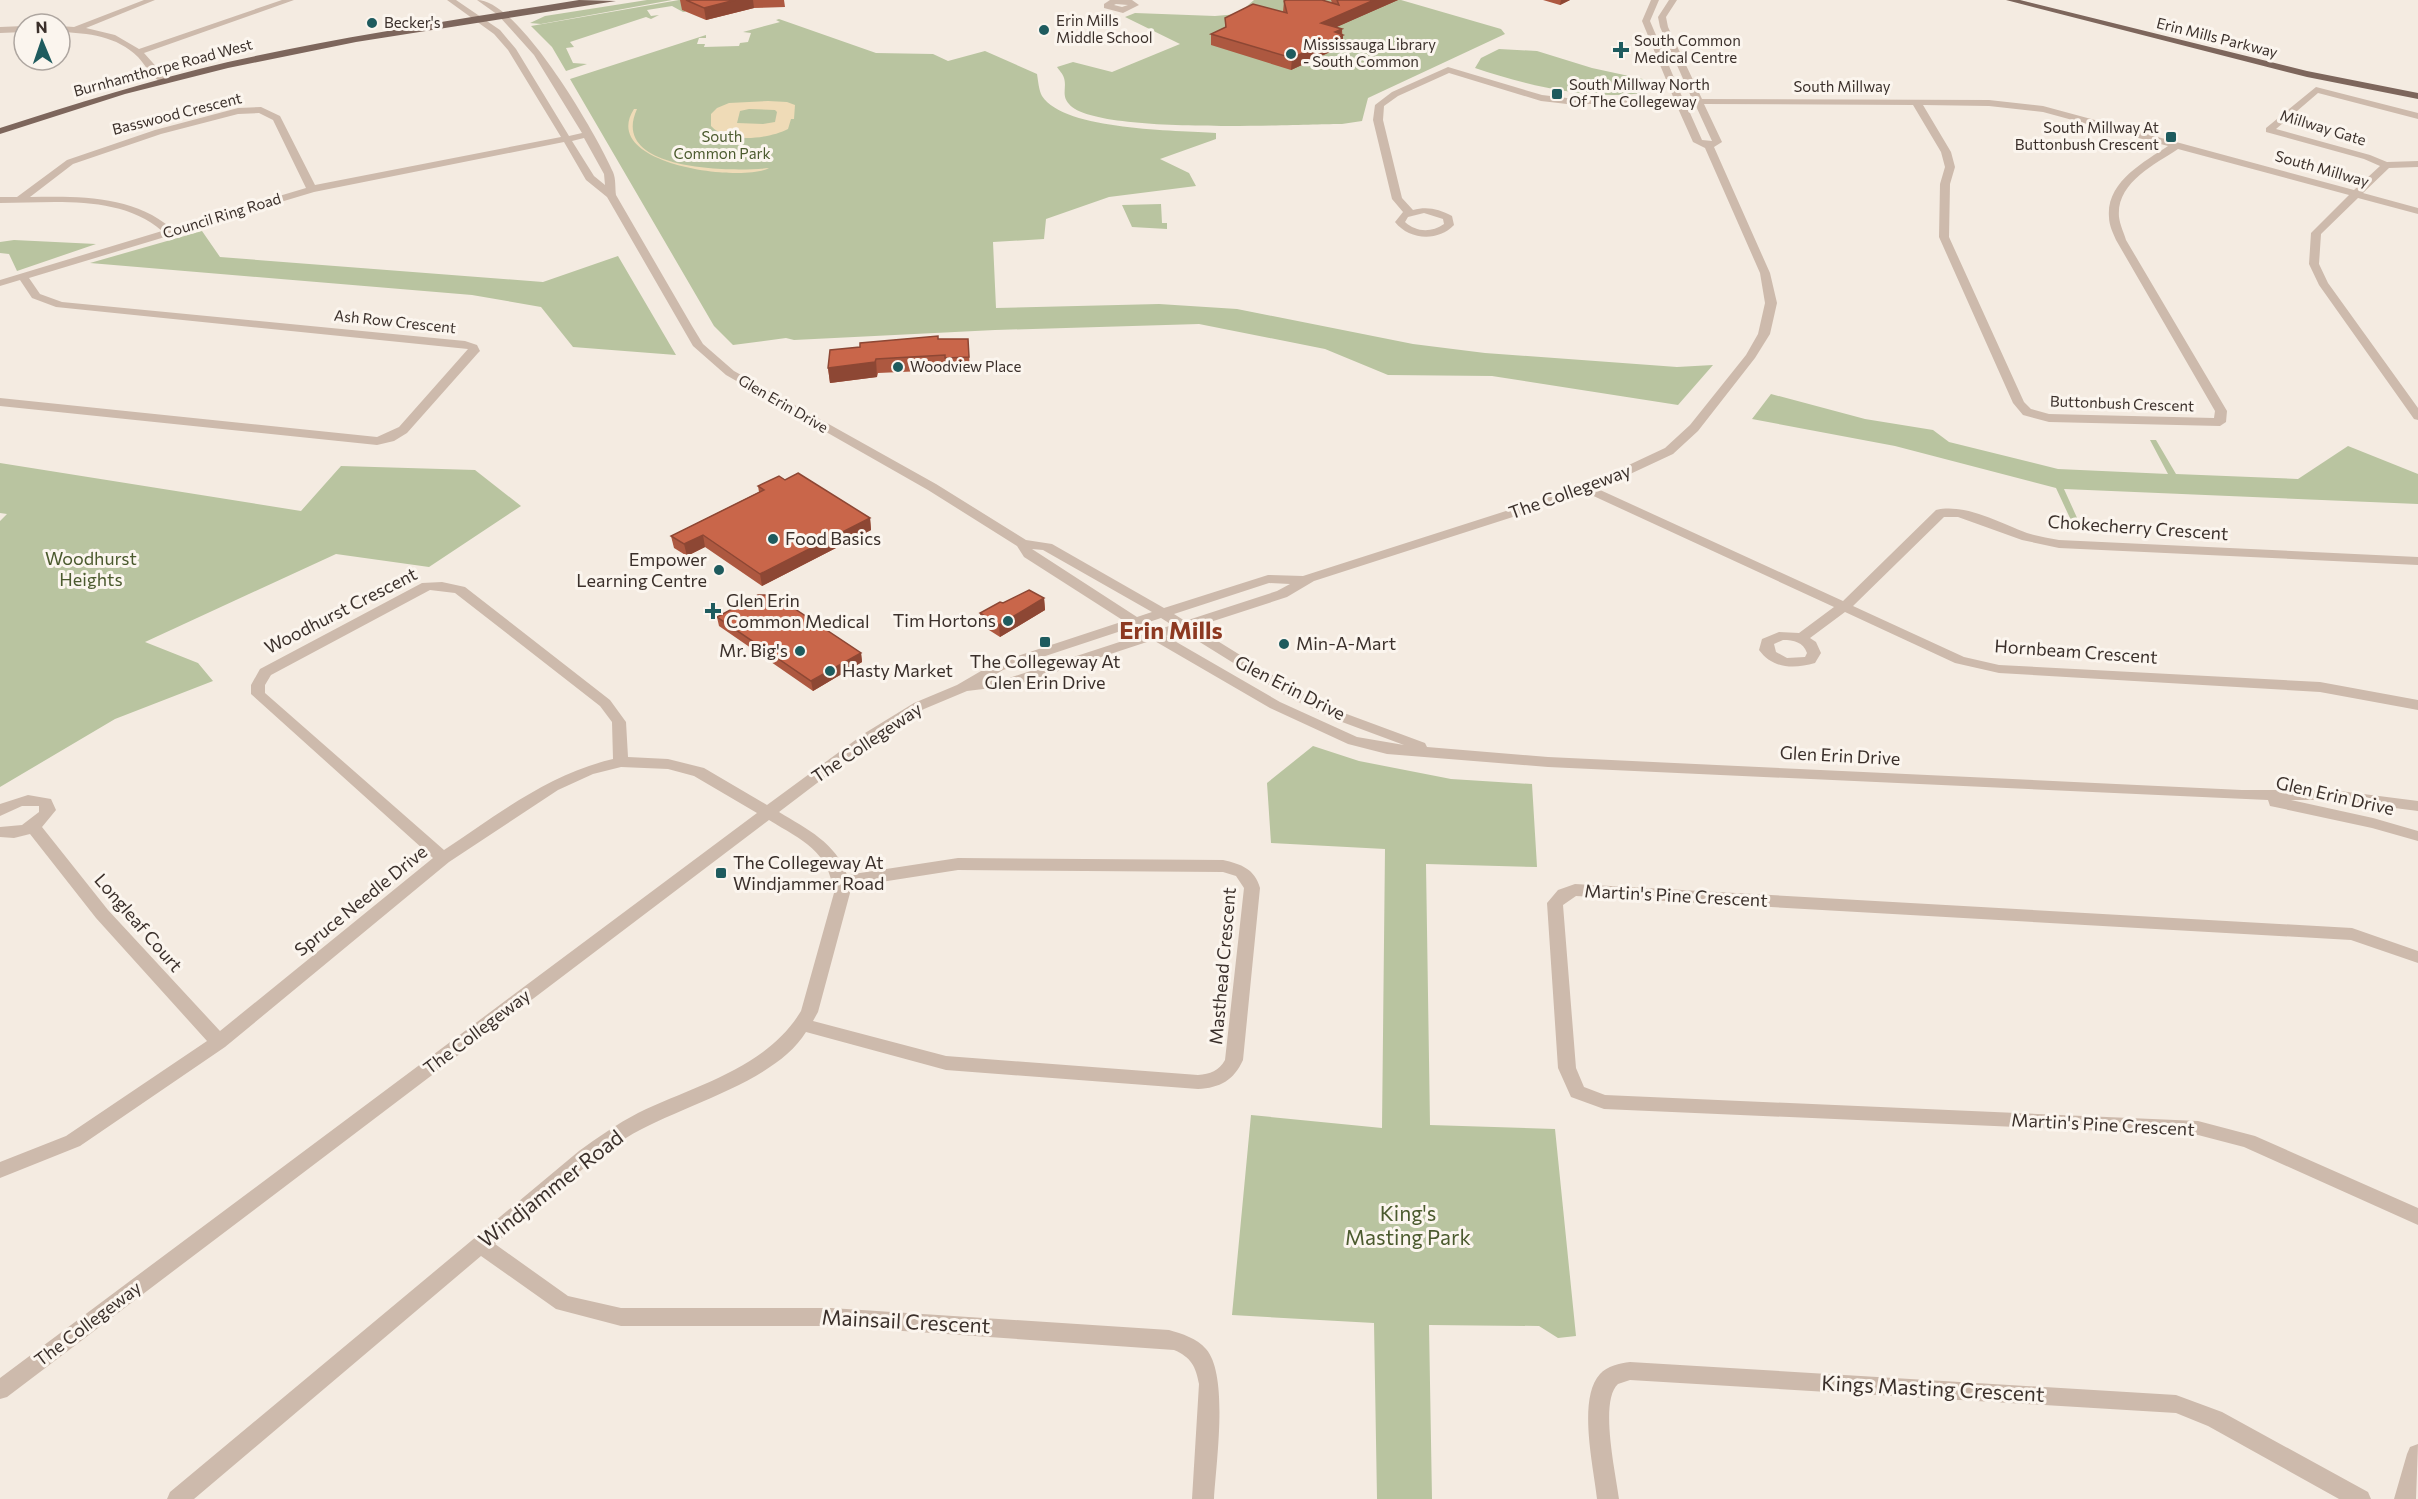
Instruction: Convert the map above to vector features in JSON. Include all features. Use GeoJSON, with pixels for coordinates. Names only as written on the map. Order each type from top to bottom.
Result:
{"type":"FeatureCollection","features":[{"type":"Feature","properties":{"kind":"main road","name":"Burnhamthorpe Road West"},"geometry":{"type":"LineString","coordinates":[[0,131],[164,81],[228,65],[335,45],[361,45],[482,21],[614,0]]}},
{"type":"Feature","properties":{"kind":"main road","name":"Erin Mills Parkway"},"geometry":{"type":"LineString","coordinates":[[2010,0],[2307,74],[2418,96]]}},
{"type":"Feature","properties":{"kind":"main road","name":"Erin Mills Parkway"},"geometry":{"type":"LineString","coordinates":[[2046,0],[2349,74],[2418,86]]}},
{"type":"Feature","properties":{"kind":"street"},"geometry":{"type":"LineString","coordinates":[[75,30],[151,0]]}},
{"type":"Feature","properties":{"kind":"street"},"geometry":{"type":"LineString","coordinates":[[138,52],[290,0]]}},
{"type":"Feature","properties":{"kind":"street","name":"Glen Erin Drive"},"geometry":{"type":"LineString","coordinates":[[451,0],[497,32],[519,59],[590,178],[611,195],[699,346],[730,373],[932,487],[1022,543],[1047,547],[1184,626],[1293,694],[1339,716],[1435,752]]}},
{"type":"Feature","properties":{"kind":"street","name":"Glen Erin Drive"},"geometry":{"type":"LineString","coordinates":[[481,0],[505,17],[539,57],[609,174],[611,195]]}},
{"type":"Feature","properties":{"kind":"street","name":"The Collegeway"},"geometry":{"type":"LineString","coordinates":[[962,688],[1011,682],[1282,594],[1303,580],[1588,489],[1648,463],[1684,439],[1750,356],[1770,319],[1771,303],[1765,273],[1709,146],[1698,142],[1646,21],[1656,0]]}},
{"type":"Feature","properties":{"kind":"street","name":"The Collegeway"},"geometry":{"type":"LineString","coordinates":[[1672,0],[1662,17],[1664,27],[1717,142],[1709,146]]}},
{"type":"Feature","properties":{"kind":"street"},"geometry":{"type":"LineString","coordinates":[[72,30],[118,39],[138,52],[164,81]]}},
{"type":"Feature","properties":{"kind":"street","name":"South Millway"},"geometry":{"type":"LineString","coordinates":[[1410,212],[1397,198],[1378,120],[1380,105],[1395,94],[1448,69],[1541,98],[1680,102],[1989,103],[2043,109],[2418,211]]}},
{"type":"Feature","properties":{"kind":"street","name":"Millway Gate"},"geometry":{"type":"LineString","coordinates":[[2418,116],[2316,90],[2269,130],[2367,157],[2386,165],[2418,164]]}},
{"type":"Feature","properties":{"kind":"street","name":"Buttonbush Crescent"},"geometry":{"type":"LineString","coordinates":[[1916,102],[1946,152],[1950,167],[1945,184],[1944,237],[2019,403],[2027,412],[2049,418],[2220,422],[2222,411],[2121,240],[2114,216],[2119,193],[2132,177],[2178,144]]}},
{"type":"Feature","properties":{"kind":"street","name":"Basswood Crescent"},"geometry":{"type":"LineString","coordinates":[[19,200],[70,162],[89,154],[158,132],[238,111],[250,110],[261,110],[277,118],[312,189]]}},
{"type":"Feature","properties":{"kind":"street","name":"Council Ring Road"},"geometry":{"type":"LineString","coordinates":[[0,283],[312,189],[448,164],[481,161],[589,138]]}},
{"type":"Feature","properties":{"kind":"street","name":"Millway Gate"},"geometry":{"type":"LineString","coordinates":[[2386,165],[2316,233],[2314,264],[2324,283],[2418,417]]}},
{"type":"Feature","properties":{"kind":"street"},"geometry":{"type":"LineString","coordinates":[[0,200],[81,202],[124,207],[149,216],[170,232]]}},
{"type":"Feature","properties":{"kind":"street","name":"Ash Row Crescent"},"geometry":{"type":"LineString","coordinates":[[0,402],[377,441],[390,438],[403,430],[474,351],[473,347],[465,344],[60,304],[36,296],[23,277]]}},
{"type":"Feature","properties":{"kind":"street","name":"Hornbeam Crescent"},"geometry":{"type":"LineString","coordinates":[[1588,489],[1960,660],[1999,669],[2320,687],[2418,705]]}},
{"type":"Feature","properties":{"kind":"street","name":"Chokecherry Crescent"},"geometry":{"type":"LineString","coordinates":[[1801,638],[1844,607],[1941,513],[1959,513],[2026,537],[2059,544],[2418,561]]}},
{"type":"Feature","properties":{"kind":"street","name":"Glen Erin Drive"},"geometry":{"type":"LineString","coordinates":[[1022,543],[1029,554],[1155,635],[1275,705],[1353,741],[1387,749],[1536,761],[2242,795],[2332,795],[2418,806]]}},
{"type":"Feature","properties":{"kind":"street","name":"The Collegeway"},"geometry":{"type":"LineString","coordinates":[[0,1390],[870,736],[919,706],[962,688],[998,667],[1268,579],[1303,580]]}},
{"type":"Feature","properties":{"kind":"street","name":"Woodhurst Crescent"},"geometry":{"type":"LineString","coordinates":[[443,858],[258,694],[258,685],[265,672],[427,586],[460,590],[605,703],[619,722],[621,762]]}},
{"type":"Feature","properties":{"kind":"street","name":"Spruce Needle Drive"},"geometry":{"type":"LineString","coordinates":[[0,1170],[73,1141],[219,1042],[443,858],[553,786],[588,770],[621,762],[668,764],[699,772],[768,813]]}},
{"type":"Feature","properties":{"kind":"street","name":"Glen Erin Drive"},"geometry":{"type":"LineString","coordinates":[[2242,795],[2373,823],[2418,836]]}},
{"type":"Feature","properties":{"kind":"street"},"geometry":{"type":"LineString","coordinates":[[0,811],[25,800],[37,799],[46,803],[48,810],[44,819],[33,827],[11,833],[0,832]]}},
{"type":"Feature","properties":{"kind":"street"},"geometry":{"type":"LineString","coordinates":[[768,813],[819,844],[834,861],[842,882]]}},
{"type":"Feature","properties":{"kind":"street","name":"Longleaf Court"},"geometry":{"type":"LineString","coordinates":[[33,827],[102,914],[219,1042]]}},
{"type":"Feature","properties":{"kind":"street","name":"Masthead Crescent"},"geometry":{"type":"LineString","coordinates":[[804,1025],[917,1057],[976,1067],[1205,1082],[1226,1073],[1234,1060],[1252,888],[1247,876],[1239,870],[1223,866],[958,864],[842,882]]}},
{"type":"Feature","properties":{"kind":"street","name":"Windjammer Road"},"geometry":{"type":"LineString","coordinates":[[178,1499],[586,1156],[616,1134],[761,1062],[778,1050],[804,1025],[841,903],[842,882]]}},
{"type":"Feature","properties":{"kind":"street","name":"Martin's Pine Crescent"},"geometry":{"type":"LineString","coordinates":[[2418,957],[2352,934],[1575,890],[1564,894],[1555,903],[1567,1068],[1577,1092],[1604,1102],[2198,1128],[2248,1140],[2418,1217]]}},
{"type":"Feature","properties":{"kind":"street","name":"Mainsail Crescent"},"geometry":{"type":"LineString","coordinates":[[480,1245],[563,1303],[621,1317],[831,1317],[1169,1339],[1186,1343],[1200,1353],[1207,1368],[1209,1384],[1203,1499]]}},
{"type":"Feature","properties":{"kind":"street","name":"Kings Masting Crescent"},"geometry":{"type":"LineString","coordinates":[[1608,1499],[1598,1403],[1603,1386],[1619,1372],[1630,1371],[2175,1404],[2215,1419],[2360,1499]]}},
{"type":"Feature","properties":{"kind":"street"},"geometry":{"type":"LineString","coordinates":[[2405,1499],[2418,1454]]}},
{"type":"Feature","properties":{"kind":"green space"},"geometry":{"type":"Polygon","coordinates":[[[647,0],[672,0],[541,24],[530,23],[545,16],[647,0]]]}},
{"type":"Feature","properties":{"kind":"green space"},"geometry":{"type":"Polygon","coordinates":[[[679,0],[718,0],[683,10],[686,12],[672,6],[647,10],[651,16],[659,15],[651,19],[646,17],[570,42],[574,47],[566,48],[573,63],[587,64],[566,71],[552,47],[531,26],[679,0]]]}},
{"type":"Feature","properties":{"kind":"green space"},"geometry":{"type":"Polygon","coordinates":[[[1254,0],[1401,0],[1501,29],[1505,34],[1368,98],[1362,121],[1342,124],[1242,126],[1154,124],[1086,114],[1067,101],[1064,78],[1057,67],[1073,62],[1112,72],[1180,44],[1125,17],[1135,13],[1215,16],[1238,14],[1254,0]]]}},
{"type":"Feature","properties":{"kind":"green space","name":"South Common Park"},"geometry":{"type":"Polygon","coordinates":[[[779,19],[876,53],[933,54],[948,61],[985,51],[1037,74],[1042,96],[1054,108],[1073,116],[1123,126],[1216,133],[1216,139],[1160,159],[1189,173],[1196,186],[1109,197],[1046,219],[1044,239],[993,242],[996,308],[1159,304],[1237,309],[1413,344],[1485,353],[1677,367],[1713,365],[1678,405],[1492,376],[1388,375],[1325,349],[1199,324],[995,330],[794,340],[786,338],[733,345],[714,326],[570,79],[706,35],[706,38],[699,38],[697,44],[705,44],[704,47],[739,46],[740,43],[748,42],[751,33],[743,32],[780,22],[776,20],[779,19]]]}},
{"type":"Feature","properties":{"kind":"green space"},"geometry":{"type":"Polygon","coordinates":[[[1499,49],[1537,51],[1592,68],[1652,81],[1659,86],[1658,90],[1636,94],[1590,94],[1542,87],[1475,68],[1481,58],[1499,49]]]}},
{"type":"Feature","properties":{"kind":"green space"},"geometry":{"type":"Polygon","coordinates":[[[1161,204],[1162,223],[1167,223],[1167,229],[1132,227],[1122,205],[1161,204]]]}},
{"type":"Feature","properties":{"kind":"green space"},"geometry":{"type":"Polygon","coordinates":[[[202,231],[220,257],[543,282],[618,256],[676,355],[573,347],[541,307],[472,295],[90,263],[202,231]]]}},
{"type":"Feature","properties":{"kind":"green space"},"geometry":{"type":"Polygon","coordinates":[[[14,240],[96,244],[17,271],[9,254],[0,253],[0,242],[14,240]]]}},
{"type":"Feature","properties":{"kind":"green space"},"geometry":{"type":"Polygon","coordinates":[[[1771,394],[1865,419],[1933,430],[1949,442],[2058,469],[2168,474],[2150,440],[2156,440],[2176,474],[2298,479],[2348,446],[2418,474],[2418,504],[2064,489],[2083,531],[2076,531],[2056,488],[1895,446],[1752,419],[1771,394]]]}},
{"type":"Feature","properties":{"kind":"green space","name":"Woodhurst Heights"},"geometry":{"type":"Polygon","coordinates":[[[0,463],[301,511],[341,466],[475,470],[521,506],[429,567],[336,554],[145,642],[198,663],[213,681],[115,719],[0,787],[0,521],[7,514],[0,513],[0,463]]]}},
{"type":"Feature","properties":{"kind":"green space","name":"King's Masting Park"},"geometry":{"type":"Polygon","coordinates":[[[1313,746],[1359,761],[1451,779],[1532,784],[1537,867],[1426,864],[1430,1125],[1555,1129],[1576,1336],[1558,1338],[1539,1326],[1429,1325],[1432,1499],[1377,1499],[1374,1323],[1232,1315],[1251,1115],[1382,1128],[1385,849],[1271,843],[1267,783],[1313,746]]]}},
{"type":"Feature","properties":{"kind":"sand"},"geometry":{"type":"Polygon","coordinates":[[[787,102],[795,105],[794,119],[791,119],[788,129],[770,135],[748,138],[727,135],[711,126],[711,114],[717,108],[729,103],[787,102]],[[775,110],[740,111],[737,123],[775,122],[777,112],[775,110]]]}},
{"type":"Feature","properties":{"kind":"sand"},"geometry":{"type":"Polygon","coordinates":[[[634,109],[637,109],[633,130],[640,145],[657,156],[679,164],[704,168],[769,168],[754,172],[705,171],[678,165],[654,156],[636,144],[628,128],[634,109]]]}},
{"type":"Feature","properties":{"kind":"building"},"geometry":{"type":"Polygon","coordinates":[[[686,0],[735,0],[704,8],[686,0]]]}},
{"type":"Feature","properties":{"kind":"building"},"geometry":{"type":"Polygon","coordinates":[[[1322,0],[1339,5],[1337,0],[1374,0],[1321,23],[1342,29],[1335,32],[1343,35],[1292,58],[1211,34],[1226,27],[1225,18],[1253,4],[1287,13],[1284,1],[1322,0]]]}},
{"type":"Feature","properties":{"kind":"building"},"geometry":{"type":"Polygon","coordinates":[[[938,336],[938,339],[968,339],[969,357],[945,358],[945,355],[876,359],[875,362],[828,368],[830,350],[860,347],[860,343],[938,336]]]}},
{"type":"Feature","properties":{"kind":"building","name":"Food Basics"},"geometry":{"type":"Polygon","coordinates":[[[798,473],[870,518],[760,574],[703,535],[684,544],[671,536],[764,490],[758,486],[779,476],[785,480],[798,473]]]}},
{"type":"Feature","properties":{"kind":"building"},"geometry":{"type":"Polygon","coordinates":[[[1029,590],[1044,598],[999,625],[980,613],[1000,602],[1003,603],[1029,590]]]}},
{"type":"Feature","properties":{"kind":"building"},"geometry":{"type":"Polygon","coordinates":[[[758,595],[774,595],[861,653],[811,681],[717,617],[758,595]]]}},
{"type":"Feature","properties":{"kind":"place","name":"Becker's"},"geometry":{"type":"Point","coordinates":[372,23]}},
{"type":"Feature","properties":{"kind":"place","name":"Erin Mills Middle School"},"geometry":{"type":"Point","coordinates":[1044,30]}},
{"type":"Feature","properties":{"kind":"place","name":"South Common Medical Centre"},"geometry":{"type":"Point","coordinates":[1621,50]}},
{"type":"Feature","properties":{"kind":"place","name":"Mississauga Library - South Common"},"geometry":{"type":"Point","coordinates":[1291,54]}},
{"type":"Feature","properties":{"kind":"place","name":"South Millway North Of The Collegeway"},"geometry":{"type":"Point","coordinates":[1557,94]}},
{"type":"Feature","properties":{"kind":"place","name":"South Millway At Buttonbush Crescent"},"geometry":{"type":"Point","coordinates":[2171,137]}},
{"type":"Feature","properties":{"kind":"place","name":"Woodview Place"},"geometry":{"type":"Point","coordinates":[898,367]}},
{"type":"Feature","properties":{"kind":"place","name":"Food Basics"},"geometry":{"type":"Point","coordinates":[773,539]}},
{"type":"Feature","properties":{"kind":"place","name":"Empower Learning Centre"},"geometry":{"type":"Point","coordinates":[719,570]}},
{"type":"Feature","properties":{"kind":"place","name":"Glen Erin Common Medical"},"geometry":{"type":"Point","coordinates":[713,611]}},
{"type":"Feature","properties":{"kind":"place","name":"Tim Hortons"},"geometry":{"type":"Point","coordinates":[1008,621]}},
{"type":"Feature","properties":{"kind":"place","name":"The Collegeway At Glen Erin Drive"},"geometry":{"type":"Point","coordinates":[1045,642]}},
{"type":"Feature","properties":{"kind":"place","name":"Min-A-Mart"},"geometry":{"type":"Point","coordinates":[1284,644]}},
{"type":"Feature","properties":{"kind":"place","name":"Mr. Big's"},"geometry":{"type":"Point","coordinates":[800,651]}},
{"type":"Feature","properties":{"kind":"place","name":"Hasty Market"},"geometry":{"type":"Point","coordinates":[830,671]}},
{"type":"Feature","properties":{"kind":"place","name":"The Collegeway At Windjammer Road"},"geometry":{"type":"Point","coordinates":[721,873]}},
{"type":"Feature","properties":{"kind":"district","name":"Erin Mills"},"geometry":{"type":"Point","coordinates":[1171,631]}}]}
